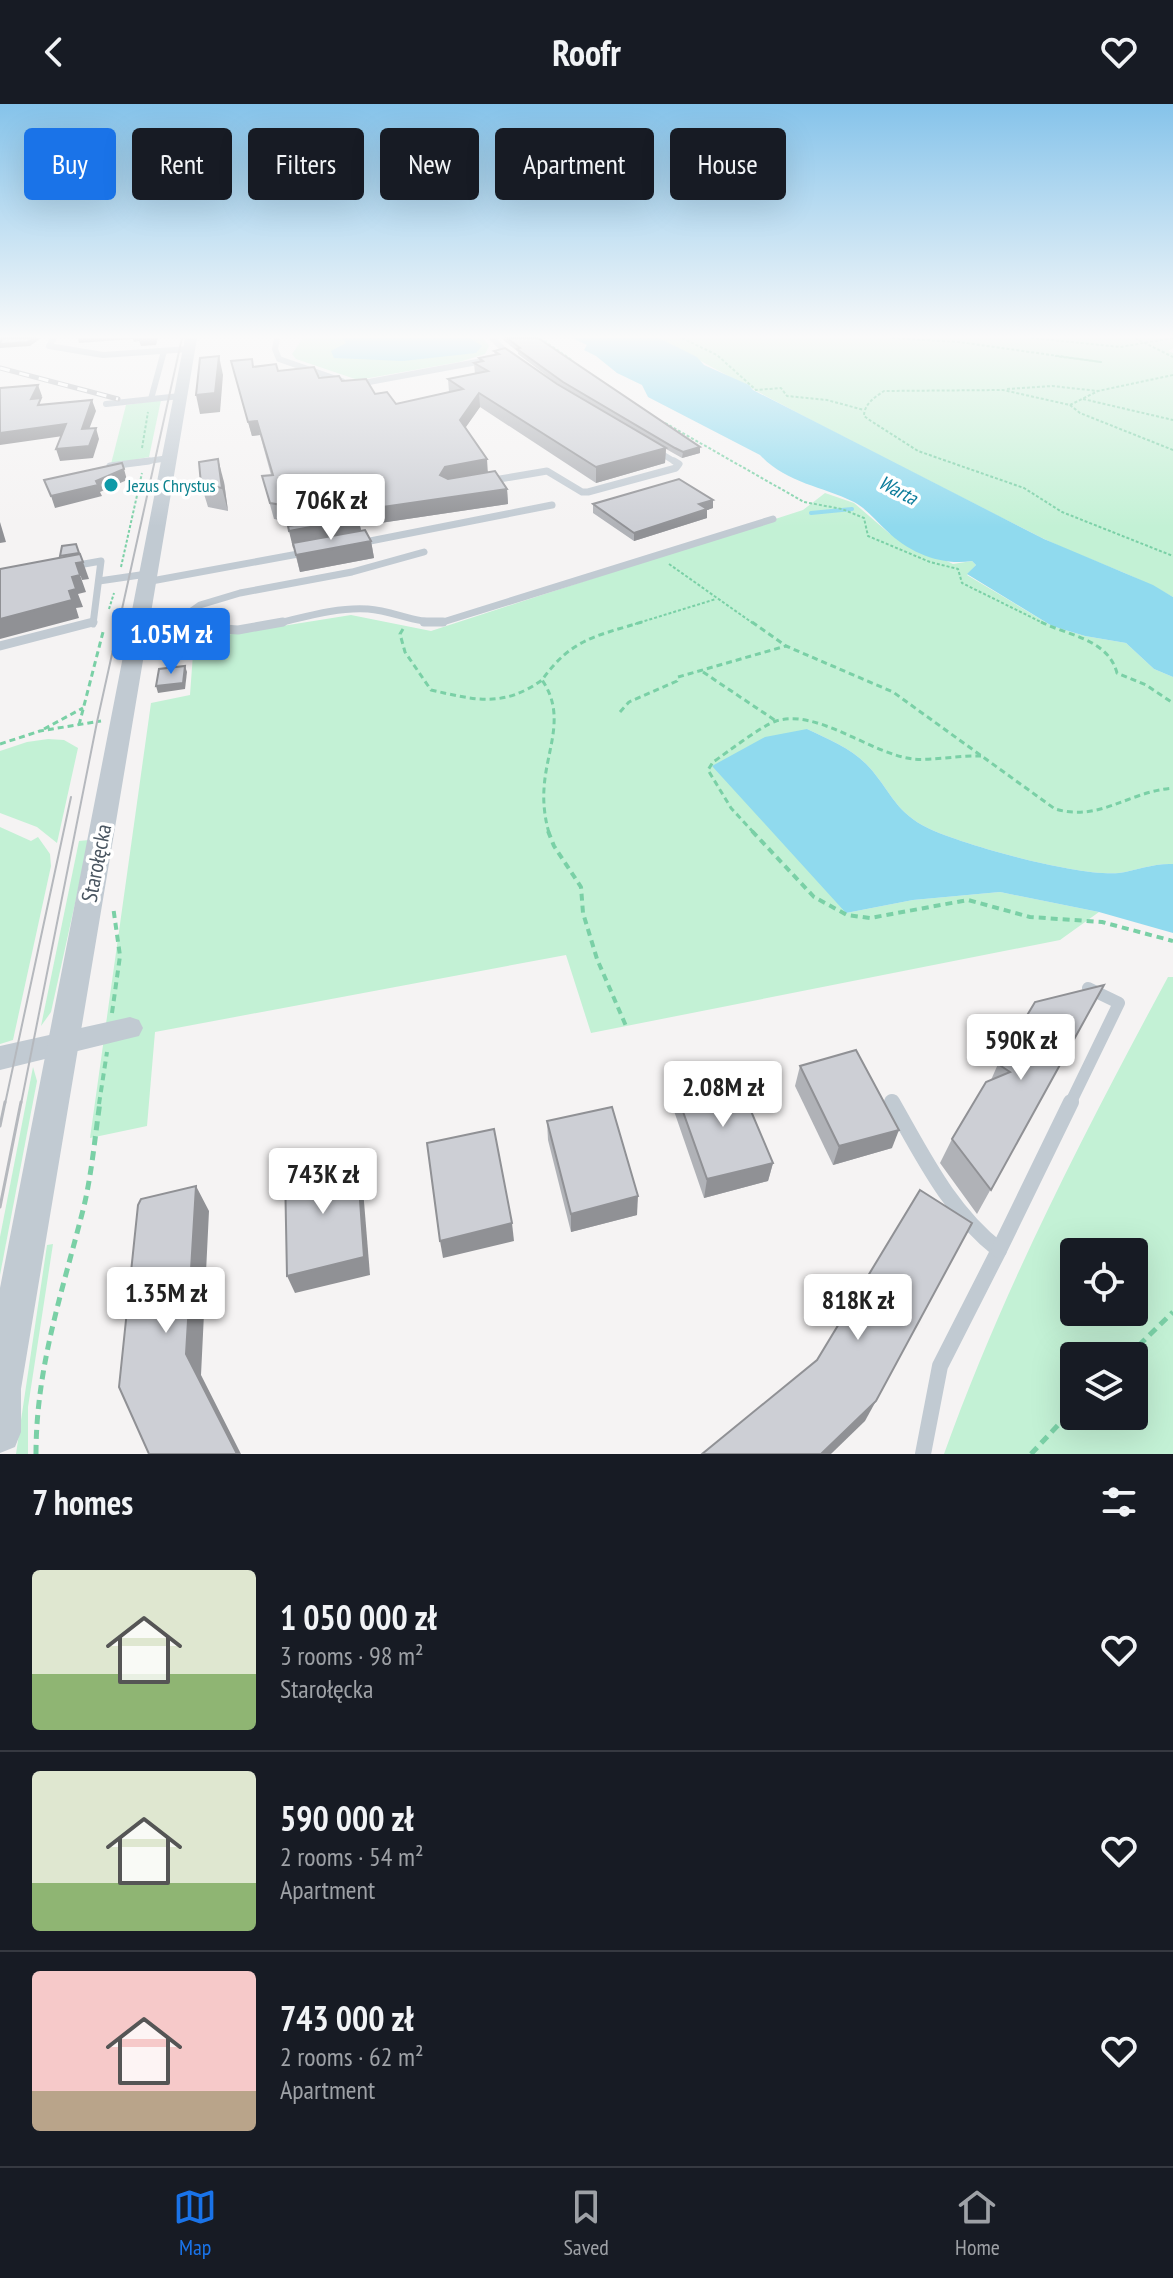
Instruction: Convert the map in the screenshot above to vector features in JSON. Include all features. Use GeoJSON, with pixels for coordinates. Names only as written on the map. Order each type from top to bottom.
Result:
{"type":"FeatureCollection","features":[{"type":"Feature","properties":{"kind":"street","name":"Starołęcka"},"geometry":{"type":"LineString","coordinates":[[0,1432],[1,1392],[179,401]]}},
{"type":"Feature","properties":{"kind":"street"},"geometry":{"type":"LineString","coordinates":[[0,1058],[120,1030]]}},
{"type":"Feature","properties":{"kind":"lane"},"geometry":{"type":"LineString","coordinates":[[106,404],[138,401]]}},
{"type":"Feature","properties":{"kind":"lane"},"geometry":{"type":"LineString","coordinates":[[476,483],[547,471],[588,492],[676,468],[679,464],[654,450]]}},
{"type":"Feature","properties":{"kind":"lane"},"geometry":{"type":"LineString","coordinates":[[110,466],[169,458]]}},
{"type":"Feature","properties":{"kind":"lane"},"geometry":{"type":"LineString","coordinates":[[353,544],[552,505]]}},
{"type":"Feature","properties":{"kind":"lane"},"geometry":{"type":"LineString","coordinates":[[424,552],[380,561],[354,571],[219,598],[195,606],[190,612],[196,627],[216,632],[339,610],[367,609],[394,613],[429,624],[443,622],[773,519]]}},
{"type":"Feature","properties":{"kind":"lane"},"geometry":{"type":"LineString","coordinates":[[99,581],[146,578],[322,550]]}},
{"type":"Feature","properties":{"kind":"lane"},"geometry":{"type":"LineString","coordinates":[[0,646],[93,624],[101,561],[58,569]]}},
{"type":"Feature","properties":{"kind":"lane"},"geometry":{"type":"LineString","coordinates":[[923,1454],[940,1366],[1119,1003],[1088,988]]}},
{"type":"Feature","properties":{"kind":"lane"},"geometry":{"type":"LineString","coordinates":[[892,1102],[961,1216],[977,1235],[999,1250]]}},
{"type":"Feature","properties":{"kind":"path"},"geometry":{"type":"LineString","coordinates":[[145,460],[141,455],[148,401]]}},
{"type":"Feature","properties":{"kind":"path"},"geometry":{"type":"LineString","coordinates":[[831,401],[864,410]]}},
{"type":"Feature","properties":{"kind":"path"},"geometry":{"type":"LineString","coordinates":[[871,401],[864,416],[877,427],[905,439],[918,451],[1024,488],[1062,512],[1173,556]]}},
{"type":"Feature","properties":{"kind":"path"},"geometry":{"type":"LineString","coordinates":[[1052,401],[1070,405],[1080,413],[1173,450]]}},
{"type":"Feature","properties":{"kind":"path"},"geometry":{"type":"LineString","coordinates":[[1070,405],[1076,401]]}},
{"type":"Feature","properties":{"kind":"path"},"geometry":{"type":"LineString","coordinates":[[1093,401],[1173,420]]}},
{"type":"Feature","properties":{"kind":"path"},"geometry":{"type":"LineString","coordinates":[[656,417],[804,502],[842,509],[864,518],[868,536],[930,562],[958,569],[962,583],[1055,629],[1094,643],[1113,658],[1117,673],[1146,685],[1173,703]]}},
{"type":"Feature","properties":{"kind":"path"},"geometry":{"type":"LineString","coordinates":[[133,484],[140,483]]}},
{"type":"Feature","properties":{"kind":"path"},"geometry":{"type":"LineString","coordinates":[[656,555],[786,646],[893,692],[1055,809],[1072,816],[1088,816],[1146,792],[1173,788]]}},
{"type":"Feature","properties":{"kind":"path"},"geometry":{"type":"LineString","coordinates":[[409,620],[400,634],[405,652],[431,690],[490,702],[529,690],[542,680],[558,657],[586,639],[716,599]]}},
{"type":"Feature","properties":{"kind":"path"},"geometry":{"type":"LineString","coordinates":[[620,712],[629,702],[677,681],[678,677],[786,646]]}},
{"type":"Feature","properties":{"kind":"path"},"geometry":{"type":"LineString","coordinates":[[702,672],[776,721]]}},
{"type":"Feature","properties":{"kind":"path"},"geometry":{"type":"LineString","coordinates":[[542,680],[548,686],[557,726],[548,755],[543,801],[551,841],[582,888],[583,914],[595,947],[600,975],[610,1000],[626,1026]]}},
{"type":"Feature","properties":{"kind":"path"},"geometry":{"type":"LineString","coordinates":[[40,731],[84,707]]}},
{"type":"Feature","properties":{"kind":"path"},"geometry":{"type":"LineString","coordinates":[[981,756],[914,759],[880,750],[825,726],[804,721],[776,721],[713,762],[708,770],[731,808],[814,897],[847,915],[870,918],[968,900],[1030,917],[1102,922],[1173,941]]}},
{"type":"Feature","properties":{"kind":"path"},"geometry":{"type":"LineString","coordinates":[[0,744],[40,731],[79,725]]}},
{"type":"Feature","properties":{"kind":"path"},"geometry":{"type":"LineString","coordinates":[[36,1454],[36,1422],[45,1350],[85,1202],[120,1030],[120,956],[113,903]]}},
{"type":"Feature","properties":{"kind":"path"},"geometry":{"type":"LineString","coordinates":[[1142,1342],[1173,1312]]}},
{"type":"Feature","properties":{"kind":"path"},"geometry":{"type":"LineString","coordinates":[[1031,1454],[1060,1423]]}},
{"type":"Feature","properties":{"kind":"green space"},"geometry":{"type":"Polygon","coordinates":[[[161,401],[149,457],[111,464],[126,405],[161,401]]]}},
{"type":"Feature","properties":{"kind":"green space"},"geometry":{"type":"Polygon","coordinates":[[[776,401],[1173,401],[1173,597],[1040,537],[776,401]]]}},
{"type":"Feature","properties":{"kind":"green space"},"geometry":{"type":"Polygon","coordinates":[[[825,493],[854,503],[890,534],[953,564],[972,561],[976,565],[967,575],[1052,626],[1126,643],[1154,669],[1173,677],[1173,864],[1119,873],[1077,870],[1019,858],[939,833],[905,812],[856,755],[807,729],[846,913],[913,900],[1000,892],[1099,912],[1060,940],[591,1033],[566,955],[155,1032],[147,1126],[90,1138],[151,703],[190,695],[194,640],[351,615],[431,631],[803,510],[825,493]]]}},
{"type":"Feature","properties":{"kind":"green space"},"geometry":{"type":"Polygon","coordinates":[[[48,739],[64,740],[78,748],[57,843],[37,827],[0,813],[0,751],[48,739]]]}},
{"type":"Feature","properties":{"kind":"green space"},"geometry":{"type":"Polygon","coordinates":[[[0,827],[31,841],[38,837],[50,854],[51,866],[13,1040],[0,1044],[0,827]]]}},
{"type":"Feature","properties":{"kind":"green space"},"geometry":{"type":"Polygon","coordinates":[[[89,840],[51,1012],[41,1026],[79,841],[89,840]]]}},
{"type":"Feature","properties":{"kind":"green space"},"geometry":{"type":"Polygon","coordinates":[[[1168,977],[1173,977],[1173,1454],[944,1454],[992,1332],[1076,1152],[1168,977]]]}},
{"type":"Feature","properties":{"kind":"green space"},"geometry":{"type":"Polygon","coordinates":[[[33,1067],[37,1081],[0,1275],[0,1237],[33,1067]]]}},
{"type":"Feature","properties":{"kind":"green space"},"geometry":{"type":"Polygon","coordinates":[[[53,1244],[28,1407],[28,1454],[16,1454],[47,1245],[53,1244]]]}},
{"type":"Feature","properties":{"kind":"water","name":"Warta"},"geometry":{"type":"Polygon","coordinates":[[[656,401],[774,401],[1044,539],[1153,585],[1173,597],[1173,677],[1154,669],[1126,643],[1052,626],[967,574],[976,565],[972,561],[938,560],[905,546],[859,505],[792,478],[760,455],[656,401]]]}},
{"type":"Feature","properties":{"kind":"water"},"geometry":{"type":"Polygon","coordinates":[[[807,729],[856,755],[905,812],[939,833],[1019,858],[1077,870],[1119,873],[1173,864],[1173,933],[1099,912],[1000,892],[913,900],[846,913],[712,766],[765,737],[807,729]]]}},
{"type":"Feature","properties":{"kind":"building"},"geometry":{"type":"Polygon","coordinates":[[[0,401],[40,401],[38,405],[92,401],[82,429],[96,428],[89,446],[56,449],[66,424],[0,433],[0,401]]]}},
{"type":"Feature","properties":{"kind":"building"},"geometry":{"type":"Polygon","coordinates":[[[242,401],[394,401],[396,404],[409,401],[473,401],[460,420],[487,459],[445,467],[440,475],[448,479],[495,471],[507,489],[355,511],[359,518],[289,531],[288,526],[348,516],[270,503],[262,476],[273,475],[257,421],[248,422],[242,401]]]}},
{"type":"Feature","properties":{"kind":"building"},"geometry":{"type":"Polygon","coordinates":[[[492,401],[586,401],[666,448],[596,467],[492,401]]]}},
{"type":"Feature","properties":{"kind":"building"},"geometry":{"type":"Polygon","coordinates":[[[595,401],[632,401],[700,447],[683,452],[595,401]]]}},
{"type":"Feature","properties":{"kind":"building"},"geometry":{"type":"Polygon","coordinates":[[[218,459],[222,488],[201,484],[199,462],[218,459]]]}},
{"type":"Feature","properties":{"kind":"building"},"geometry":{"type":"Polygon","coordinates":[[[122,463],[124,469],[96,481],[98,485],[51,496],[44,480],[122,463]]]}},
{"type":"Feature","properties":{"kind":"building"},"geometry":{"type":"Polygon","coordinates":[[[679,479],[713,500],[699,504],[707,509],[634,533],[593,504],[679,479]]]}},
{"type":"Feature","properties":{"kind":"building"},"geometry":{"type":"Polygon","coordinates":[[[365,530],[371,541],[296,555],[293,543],[365,530]]]}},
{"type":"Feature","properties":{"kind":"building"},"geometry":{"type":"Polygon","coordinates":[[[76,544],[79,553],[60,556],[62,546],[76,544]]]}},
{"type":"Feature","properties":{"kind":"building"},"geometry":{"type":"Polygon","coordinates":[[[80,554],[83,562],[76,563],[80,575],[72,577],[76,589],[69,591],[72,600],[0,619],[0,569],[80,554]]]}},
{"type":"Feature","properties":{"kind":"building"},"geometry":{"type":"Polygon","coordinates":[[[185,666],[183,683],[156,686],[159,669],[185,666]]]}},
{"type":"Feature","properties":{"kind":"building"},"geometry":{"type":"Polygon","coordinates":[[[1104,985],[991,1190],[952,1139],[986,1082],[1010,1072],[998,1064],[1035,1002],[1104,985]]]}},
{"type":"Feature","properties":{"kind":"building"},"geometry":{"type":"Polygon","coordinates":[[[856,1050],[899,1130],[839,1146],[800,1066],[856,1050]]]}},
{"type":"Feature","properties":{"kind":"building"},"geometry":{"type":"Polygon","coordinates":[[[737,1078],[773,1163],[707,1179],[676,1092],[737,1078]]]}},
{"type":"Feature","properties":{"kind":"building"},"geometry":{"type":"Polygon","coordinates":[[[612,1107],[638,1196],[571,1214],[547,1121],[612,1107]]]}},
{"type":"Feature","properties":{"kind":"building"},"geometry":{"type":"Polygon","coordinates":[[[494,1129],[512,1223],[440,1241],[427,1143],[494,1129]]]}},
{"type":"Feature","properties":{"kind":"building"},"geometry":{"type":"Polygon","coordinates":[[[357,1158],[364,1257],[287,1276],[285,1172],[357,1158]]]}},
{"type":"Feature","properties":{"kind":"building"},"geometry":{"type":"Polygon","coordinates":[[[196,1186],[186,1354],[237,1454],[149,1454],[119,1387],[138,1205],[141,1199],[196,1186]]]}},
{"type":"Feature","properties":{"kind":"building"},"geometry":{"type":"Polygon","coordinates":[[[920,1190],[972,1223],[876,1401],[821,1454],[702,1454],[817,1360],[920,1190]]]}},
{"type":"Feature","properties":{"kind":"waterway"},"geometry":{"type":"LineString","coordinates":[[811,513],[852,509]]}},
{"type":"Feature","properties":{"kind":"tram line"},"geometry":{"type":"LineString","coordinates":[[21,1104],[97,722],[168,401]]}},
{"type":"Feature","properties":{"kind":"tram line"},"geometry":{"type":"LineString","coordinates":[[5,1104],[71,797]]}},
{"type":"Feature","properties":{"kind":"tram line"},"geometry":{"type":"LineString","coordinates":[[0,1126],[5,1102]]}},
{"type":"Feature","properties":{"kind":"tram line"},"geometry":{"type":"LineString","coordinates":[[0,1207],[21,1102]]}},
{"type":"Feature","properties":{"kind":"place","name":"Jezus Chrystus"},"geometry":{"type":"Point","coordinates":[111,485]}}]}
